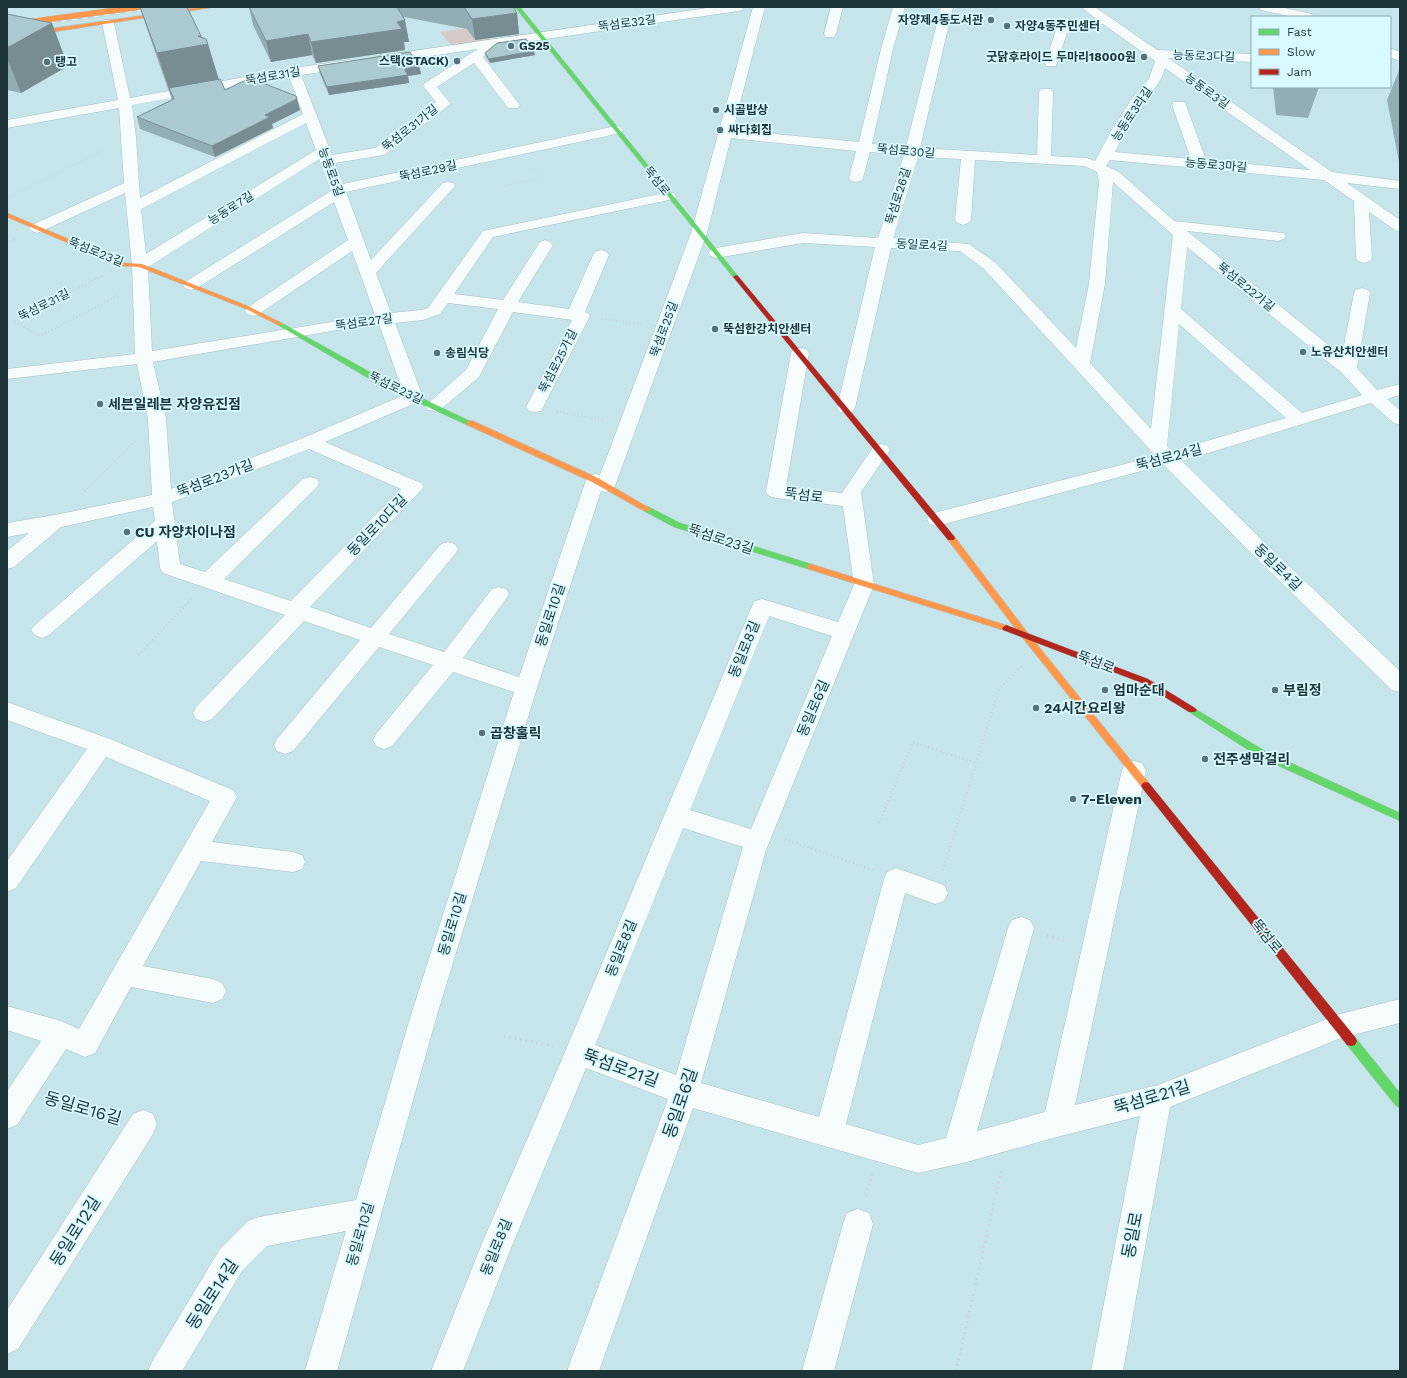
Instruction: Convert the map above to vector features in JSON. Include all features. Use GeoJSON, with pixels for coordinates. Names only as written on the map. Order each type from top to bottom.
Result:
{"type":"FeatureCollection","features":[{"type":"Feature","properties":{"kind":"main road"},"geometry":{"type":"LineString","coordinates":[[7,19],[90,7]]}},
{"type":"Feature","properties":{"kind":"main road"},"geometry":{"type":"LineString","coordinates":[[7,25],[139,7]]}},
{"type":"Feature","properties":{"kind":"main road"},"geometry":{"type":"LineString","coordinates":[[7,37],[213,7]]}},
{"type":"Feature","properties":{"kind":"main road","name":"뚝섬로"},"geometry":{"type":"LineString","coordinates":[[517,7],[699,233],[937,519],[1037,651],[1400,1102]]}},
{"type":"Feature","properties":{"kind":"main road","name":"뚝섬로23길"},"geometry":{"type":"LineString","coordinates":[[7,215],[124,265],[140,265],[253,311],[298,333],[383,383],[600,483],[677,525],[864,585],[1024,634]]}},
{"type":"Feature","properties":{"kind":"main road","name":"뚝섬로"},"geometry":{"type":"LineString","coordinates":[[1024,634],[1145,681],[1262,754],[1400,817]]}},
{"type":"Feature","properties":{"kind":"street","name":"뚝섬로32길"},"geometry":{"type":"LineString","coordinates":[[540,36],[738,7]]}},
{"type":"Feature","properties":{"kind":"street"},"geometry":{"type":"LineString","coordinates":[[699,233],[759,7]]}},
{"type":"Feature","properties":{"kind":"street"},"geometry":{"type":"LineString","coordinates":[[830,34],[837,7]]}},
{"type":"Feature","properties":{"kind":"street"},"geometry":{"type":"LineString","coordinates":[[856,178],[865,147],[889,38],[899,7]]}},
{"type":"Feature","properties":{"kind":"street","name":"뚝섬로26길"},"geometry":{"type":"LineString","coordinates":[[846,408],[884,243],[912,152],[947,7]]}},
{"type":"Feature","properties":{"kind":"street","name":"능동로3길"},"geometry":{"type":"LineString","coordinates":[[1087,7],[1159,56],[1326,176],[1400,227]]}},
{"type":"Feature","properties":{"kind":"street"},"geometry":{"type":"LineString","coordinates":[[1265,7],[1304,16]]}},
{"type":"Feature","properties":{"kind":"street"},"geometry":{"type":"LineString","coordinates":[[1051,63],[1062,30],[1105,20]]}},
{"type":"Feature","properties":{"kind":"street"},"geometry":{"type":"LineString","coordinates":[[108,23],[125,103],[129,137],[131,185],[140,265],[144,358],[157,419],[162,498],[170,568],[526,688]]}},
{"type":"Feature","properties":{"kind":"street","name":"뚝섬로31길"},"geometry":{"type":"LineString","coordinates":[[7,124],[294,72],[540,36]]}},
{"type":"Feature","properties":{"kind":"street","name":"뚝섬로31가길"},"geometry":{"type":"LineString","coordinates":[[325,156],[379,152],[442,103],[430,86],[496,43]]}},
{"type":"Feature","properties":{"kind":"street"},"geometry":{"type":"LineString","coordinates":[[1391,52],[1400,57]]}},
{"type":"Feature","properties":{"kind":"street"},"geometry":{"type":"LineString","coordinates":[[476,56],[513,105]]}},
{"type":"Feature","properties":{"kind":"street","name":"능동로3다길"},"geometry":{"type":"LineString","coordinates":[[1159,56],[1251,58]]}},
{"type":"Feature","properties":{"kind":"street","name":"능동로3라길"},"geometry":{"type":"LineString","coordinates":[[1099,164],[1138,100],[1155,80],[1159,56]]}},
{"type":"Feature","properties":{"kind":"street","name":"능동로5길"},"geometry":{"type":"LineString","coordinates":[[294,72],[414,397]]}},
{"type":"Feature","properties":{"kind":"street"},"geometry":{"type":"LineString","coordinates":[[1044,159],[1046,92]]}},
{"type":"Feature","properties":{"kind":"street"},"geometry":{"type":"LineString","coordinates":[[1179,105],[1200,163]]}},
{"type":"Feature","properties":{"kind":"street"},"geometry":{"type":"LineString","coordinates":[[133,207],[310,116]]}},
{"type":"Feature","properties":{"kind":"street","name":"뚝섬로29길"},"geometry":{"type":"LineString","coordinates":[[191,285],[338,192],[616,130]]}},
{"type":"Feature","properties":{"kind":"street","name":"뚝섬로30길"},"geometry":{"type":"LineString","coordinates":[[726,133],[912,152],[1044,159],[1099,164]]}},
{"type":"Feature","properties":{"kind":"street","name":"능동로7길"},"geometry":{"type":"LineString","coordinates":[[140,265],[325,156]]}},
{"type":"Feature","properties":{"kind":"street"},"geometry":{"type":"LineString","coordinates":[[963,220],[968,156]]}},
{"type":"Feature","properties":{"kind":"street","name":"능동로3마길"},"geometry":{"type":"LineString","coordinates":[[1099,164],[1200,163],[1326,176]]}},
{"type":"Feature","properties":{"kind":"street"},"geometry":{"type":"LineString","coordinates":[[1081,364],[1097,284],[1106,182],[1099,164]]}},
{"type":"Feature","properties":{"kind":"street","name":"뚝섬로22가길"},"geometry":{"type":"LineString","coordinates":[[1099,164],[1114,175],[1176,229],[1348,369],[1374,397],[1400,419]]}},
{"type":"Feature","properties":{"kind":"street","name":"능동로3길"},"geometry":{"type":"LineString","coordinates":[[1326,176],[1400,185]]}},
{"type":"Feature","properties":{"kind":"street"},"geometry":{"type":"LineString","coordinates":[[37,228],[131,185]]}},
{"type":"Feature","properties":{"kind":"street"},"geometry":{"type":"LineString","coordinates":[[368,273],[448,186]]}},
{"type":"Feature","properties":{"kind":"street","name":"뚝섬로27길"},"geometry":{"type":"LineString","coordinates":[[11,375],[144,358],[360,322],[422,315],[434,311],[488,234],[669,196]]}},
{"type":"Feature","properties":{"kind":"street"},"geometry":{"type":"LineString","coordinates":[[1361,199],[1364,258]]}},
{"type":"Feature","properties":{"kind":"street"},"geometry":{"type":"LineString","coordinates":[[1163,453],[1174,311],[1176,229],[1278,236]]}},
{"type":"Feature","properties":{"kind":"street","name":"뚝섬로25길"},"geometry":{"type":"LineString","coordinates":[[600,483],[628,425],[699,233]]}},
{"type":"Feature","properties":{"kind":"street","name":"동일로4길"},"geometry":{"type":"LineString","coordinates":[[716,253],[803,238],[964,247],[990,266],[1163,453],[1267,557],[1400,684]]}},
{"type":"Feature","properties":{"kind":"street"},"geometry":{"type":"LineString","coordinates":[[253,311],[356,242]]}},
{"type":"Feature","properties":{"kind":"street"},"geometry":{"type":"LineString","coordinates":[[508,306],[545,246]]}},
{"type":"Feature","properties":{"kind":"street","name":"뚝섬로25가길"},"geometry":{"type":"LineString","coordinates":[[535,407],[578,316],[600,255]]}},
{"type":"Feature","properties":{"kind":"street"},"geometry":{"type":"LineString","coordinates":[[1348,369],[1362,293]]}},
{"type":"Feature","properties":{"kind":"street","name":"뚝섬로25가길"},"geometry":{"type":"LineString","coordinates":[[443,297],[578,316]]}},
{"type":"Feature","properties":{"kind":"street","name":"뚝섬로23길"},"geometry":{"type":"LineString","coordinates":[[434,406],[473,373],[508,306]]}},
{"type":"Feature","properties":{"kind":"street"},"geometry":{"type":"LineString","coordinates":[[1174,311],[1298,419]]}},
{"type":"Feature","properties":{"kind":"street","name":"뚝섬로"},"geometry":{"type":"LineString","coordinates":[[800,353],[776,492],[852,501]]}},
{"type":"Feature","properties":{"kind":"street","name":"뚝섬로24길"},"geometry":{"type":"LineString","coordinates":[[937,519],[1163,453],[1298,419],[1400,389]]}},
{"type":"Feature","properties":{"kind":"street","name":"뚝섬로23가길"},"geometry":{"type":"LineString","coordinates":[[7,530],[55,522],[162,498],[309,442],[414,397]]}},
{"type":"Feature","properties":{"kind":"street","name":"동일로10다길"},"geometry":{"type":"LineString","coordinates":[[204,713],[297,611],[414,487],[309,442]]}},
{"type":"Feature","properties":{"kind":"street"},"geometry":{"type":"LineString","coordinates":[[864,585],[851,492],[881,450]]}},
{"type":"Feature","properties":{"kind":"street"},"geometry":{"type":"LineString","coordinates":[[209,581],[310,483]]}},
{"type":"Feature","properties":{"kind":"street","name":"동일로10길"},"geometry":{"type":"LineString","coordinates":[[321,1371],[426,1007],[526,688],[600,483]]}},
{"type":"Feature","properties":{"kind":"street"},"geometry":{"type":"LineString","coordinates":[[7,562],[55,522]]}},
{"type":"Feature","properties":{"kind":"street"},"geometry":{"type":"LineString","coordinates":[[42,630],[165,523]]}},
{"type":"Feature","properties":{"kind":"street"},"geometry":{"type":"LineString","coordinates":[[285,745],[448,549]]}},
{"type":"Feature","properties":{"kind":"street","name":"동일로6길"},"geometry":{"type":"LineString","coordinates":[[583,1371],[685,1092],[754,850],[864,585]]}},
{"type":"Feature","properties":{"kind":"street"},"geometry":{"type":"LineString","coordinates":[[384,740],[448,662],[499,594]]}},
{"type":"Feature","properties":{"kind":"street","name":"동일로8길"},"geometry":{"type":"LineString","coordinates":[[447,1371],[494,1252],[579,1052],[762,606],[845,632]]}},
{"type":"Feature","properties":{"kind":"street"},"geometry":{"type":"LineString","coordinates":[[7,711],[102,745],[225,797],[85,1044],[61,1034],[7,1018]]}},
{"type":"Feature","properties":{"kind":"street"},"geometry":{"type":"LineString","coordinates":[[7,881],[102,745]]}},
{"type":"Feature","properties":{"kind":"street"},"geometry":{"type":"LineString","coordinates":[[1057,1123],[1134,770]]}},
{"type":"Feature","properties":{"kind":"street"},"geometry":{"type":"LineString","coordinates":[[676,816],[760,836]]}},
{"type":"Feature","properties":{"kind":"street"},"geometry":{"type":"LineString","coordinates":[[194,850],[294,862]]}},
{"type":"Feature","properties":{"kind":"street"},"geometry":{"type":"LineString","coordinates":[[829,1134],[896,879],[936,893]]}},
{"type":"Feature","properties":{"kind":"street"},"geometry":{"type":"LineString","coordinates":[[957,1150],[1021,928]]}},
{"type":"Feature","properties":{"kind":"street"},"geometry":{"type":"LineString","coordinates":[[124,974],[213,991]]}},
{"type":"Feature","properties":{"kind":"street","name":"뚝섬로21길"},"geometry":{"type":"LineString","coordinates":[[579,1052],[685,1092],[918,1159],[1158,1098],[1340,1026],[1400,1011]]}},
{"type":"Feature","properties":{"kind":"street","name":"동일로16길"},"geometry":{"type":"LineString","coordinates":[[7,1115],[61,1034]]}},
{"type":"Feature","properties":{"kind":"street","name":"동일로"},"geometry":{"type":"LineString","coordinates":[[1107,1371],[1158,1098]]}},
{"type":"Feature","properties":{"kind":"street","name":"동일로12길"},"geometry":{"type":"LineString","coordinates":[[7,1338],[143,1124]]}},
{"type":"Feature","properties":{"kind":"street","name":"동일로14길"},"geometry":{"type":"LineString","coordinates":[[164,1371],[231,1260],[259,1232],[366,1213]]}},
{"type":"Feature","properties":{"kind":"street"},"geometry":{"type":"LineString","coordinates":[[818,1371],[858,1224]]}},
{"type":"Feature","properties":{"kind":"path"},"geometry":{"type":"LineString","coordinates":[[7,198],[129,137]]}},
{"type":"Feature","properties":{"kind":"path"},"geometry":{"type":"LineString","coordinates":[[492,189],[541,178],[519,151]]}},
{"type":"Feature","properties":{"kind":"path","name":"뚝섬로31길"},"geometry":{"type":"LineString","coordinates":[[124,265],[13,321],[40,336],[140,284]]}},
{"type":"Feature","properties":{"kind":"path","name":"뚝섬로25가길"},"geometry":{"type":"LineString","coordinates":[[578,316],[664,328]]}},
{"type":"Feature","properties":{"kind":"path"},"geometry":{"type":"LineString","coordinates":[[535,407],[628,425]]}},
{"type":"Feature","properties":{"kind":"path"},"geometry":{"type":"LineString","coordinates":[[55,522],[157,419]]}},
{"type":"Feature","properties":{"kind":"path"},"geometry":{"type":"LineString","coordinates":[[140,655],[209,581]]}},
{"type":"Feature","properties":{"kind":"path"},"geometry":{"type":"LineString","coordinates":[[936,893],[999,689],[1037,651]]}},
{"type":"Feature","properties":{"kind":"path"},"geometry":{"type":"LineString","coordinates":[[879,823],[913,742],[976,763]]}},
{"type":"Feature","properties":{"kind":"path"},"geometry":{"type":"LineString","coordinates":[[760,836],[896,879]]}},
{"type":"Feature","properties":{"kind":"path"},"geometry":{"type":"LineString","coordinates":[[1021,928],[1094,950]]}},
{"type":"Feature","properties":{"kind":"path","name":"뚝섬로21길"},"geometry":{"type":"LineString","coordinates":[[504,1036],[579,1052]]}},
{"type":"Feature","properties":{"kind":"path","name":"동일로16길"},"geometry":{"type":"LineString","coordinates":[[24,1091],[143,1124]]}},
{"type":"Feature","properties":{"kind":"path"},"geometry":{"type":"LineString","coordinates":[[956,1371],[1008,1137]]}},
{"type":"Feature","properties":{"kind":"path"},"geometry":{"type":"LineString","coordinates":[[858,1224],[879,1147]]}},
{"type":"Feature","properties":{"kind":"shaded area"},"geometry":{"type":"Polygon","coordinates":[[[468,28],[484,32],[492,41],[452,46],[440,32],[468,28]]]}},
{"type":"Feature","properties":{"kind":"building"},"geometry":{"type":"Polygon","coordinates":[[[140,7],[187,7],[201,36],[198,36],[206,39],[208,44],[157,53],[140,7]]]}},
{"type":"Feature","properties":{"kind":"building"},"geometry":{"type":"Polygon","coordinates":[[[249,7],[397,7],[405,20],[397,22],[402,29],[311,42],[308,34],[266,41],[249,7]]]}},
{"type":"Feature","properties":{"kind":"building"},"geometry":{"type":"Polygon","coordinates":[[[464,7],[513,7],[517,13],[472,19],[464,7]]]}},
{"type":"Feature","properties":{"kind":"building"},"geometry":{"type":"Polygon","coordinates":[[[7,14],[52,23],[7,48],[7,14]]]}},
{"type":"Feature","properties":{"kind":"building"},"geometry":{"type":"Polygon","coordinates":[[[526,39],[534,51],[489,59],[485,53],[497,43],[526,39]]]}},
{"type":"Feature","properties":{"kind":"building"},"geometry":{"type":"Polygon","coordinates":[[[410,52],[419,66],[404,69],[408,75],[327,87],[318,66],[410,52]]]}},
{"type":"Feature","properties":{"kind":"building"},"geometry":{"type":"Polygon","coordinates":[[[250,78],[296,96],[297,99],[265,115],[270,117],[212,146],[137,117],[174,99],[169,88],[220,79],[225,90],[250,78]]]}},
{"type":"Feature","properties":{"kind":"railway"},"geometry":{"type":"LineString","coordinates":[[39,24],[161,7]]}},
{"type":"Feature","properties":{"kind":"traffic: fast"},"geometry":{"type":"LineString","coordinates":[[517,7],[736,277]]}},
{"type":"Feature","properties":{"kind":"traffic: fast"},"geometry":{"type":"LineString","coordinates":[[280,324],[383,383],[470,423]]}},
{"type":"Feature","properties":{"kind":"traffic: fast"},"geometry":{"type":"LineString","coordinates":[[647,509],[677,525],[811,567]]}},
{"type":"Feature","properties":{"kind":"traffic: fast"},"geometry":{"type":"LineString","coordinates":[[1192,710],[1262,754],[1400,817]]}},
{"type":"Feature","properties":{"kind":"traffic: fast"},"geometry":{"type":"LineString","coordinates":[[1351,1041],[1400,1102]]}},
{"type":"Feature","properties":{"kind":"traffic: slow"},"geometry":{"type":"LineString","coordinates":[[7,25],[139,7]]}},
{"type":"Feature","properties":{"kind":"traffic: slow"},"geometry":{"type":"LineString","coordinates":[[7,37],[213,7]]}},
{"type":"Feature","properties":{"kind":"traffic: slow"},"geometry":{"type":"LineString","coordinates":[[7,215],[124,265],[140,265],[248,308],[280,324]]}},
{"type":"Feature","properties":{"kind":"traffic: slow"},"geometry":{"type":"LineString","coordinates":[[470,423],[595,480],[647,509]]}},
{"type":"Feature","properties":{"kind":"traffic: slow"},"geometry":{"type":"LineString","coordinates":[[951,538],[1024,634],[1146,786]]}},
{"type":"Feature","properties":{"kind":"traffic: slow"},"geometry":{"type":"LineString","coordinates":[[811,567],[1006,628]]}},
{"type":"Feature","properties":{"kind":"traffic: jam"},"geometry":{"type":"LineString","coordinates":[[736,277],[951,538]]}},
{"type":"Feature","properties":{"kind":"traffic: jam"},"geometry":{"type":"LineString","coordinates":[[1006,628],[1145,681],[1192,710]]}},
{"type":"Feature","properties":{"kind":"traffic: jam"},"geometry":{"type":"LineString","coordinates":[[1146,786],[1351,1041]]}},
{"type":"Feature","properties":{"kind":"place","name":"자양제4동도서관"},"geometry":{"type":"Point","coordinates":[991,20]}},
{"type":"Feature","properties":{"kind":"place","name":"자양4동주민센터"},"geometry":{"type":"Point","coordinates":[1007,26]}},
{"type":"Feature","properties":{"kind":"place","name":"GS25"},"geometry":{"type":"Point","coordinates":[511,46]}},
{"type":"Feature","properties":{"kind":"place","name":"굿닭후라이드 두마리18000원"},"geometry":{"type":"Point","coordinates":[1144,57]}},
{"type":"Feature","properties":{"kind":"place","name":"스택(STACK)"},"geometry":{"type":"Point","coordinates":[457,61]}},
{"type":"Feature","properties":{"kind":"place","name":"탱고"},"geometry":{"type":"Point","coordinates":[47,62]}},
{"type":"Feature","properties":{"kind":"place","name":"시골밥상"},"geometry":{"type":"Point","coordinates":[716,110]}},
{"type":"Feature","properties":{"kind":"place","name":"싸다회집"},"geometry":{"type":"Point","coordinates":[720,130]}},
{"type":"Feature","properties":{"kind":"place","name":"뚝섬한강치안센터"},"geometry":{"type":"Point","coordinates":[715,329]}},
{"type":"Feature","properties":{"kind":"place","name":"노유산치안센터"},"geometry":{"type":"Point","coordinates":[1303,352]}},
{"type":"Feature","properties":{"kind":"place","name":"송림식당"},"geometry":{"type":"Point","coordinates":[437,353]}},
{"type":"Feature","properties":{"kind":"place","name":"세븐일레븐 자양유진점"},"geometry":{"type":"Point","coordinates":[100,404]}},
{"type":"Feature","properties":{"kind":"place","name":"CU 자양차이나점"},"geometry":{"type":"Point","coordinates":[127,532]}},
{"type":"Feature","properties":{"kind":"place","name":"엄마순대"},"geometry":{"type":"Point","coordinates":[1105,690]}},
{"type":"Feature","properties":{"kind":"place","name":"부림정"},"geometry":{"type":"Point","coordinates":[1275,690]}},
{"type":"Feature","properties":{"kind":"place","name":"24시간요리왕"},"geometry":{"type":"Point","coordinates":[1036,708]}},
{"type":"Feature","properties":{"kind":"place","name":"곱창홀릭"},"geometry":{"type":"Point","coordinates":[482,733]}},
{"type":"Feature","properties":{"kind":"place","name":"전주생막걸리"},"geometry":{"type":"Point","coordinates":[1205,759]}},
{"type":"Feature","properties":{"kind":"place","name":"7-Eleven"},"geometry":{"type":"Point","coordinates":[1073,799]}}]}
